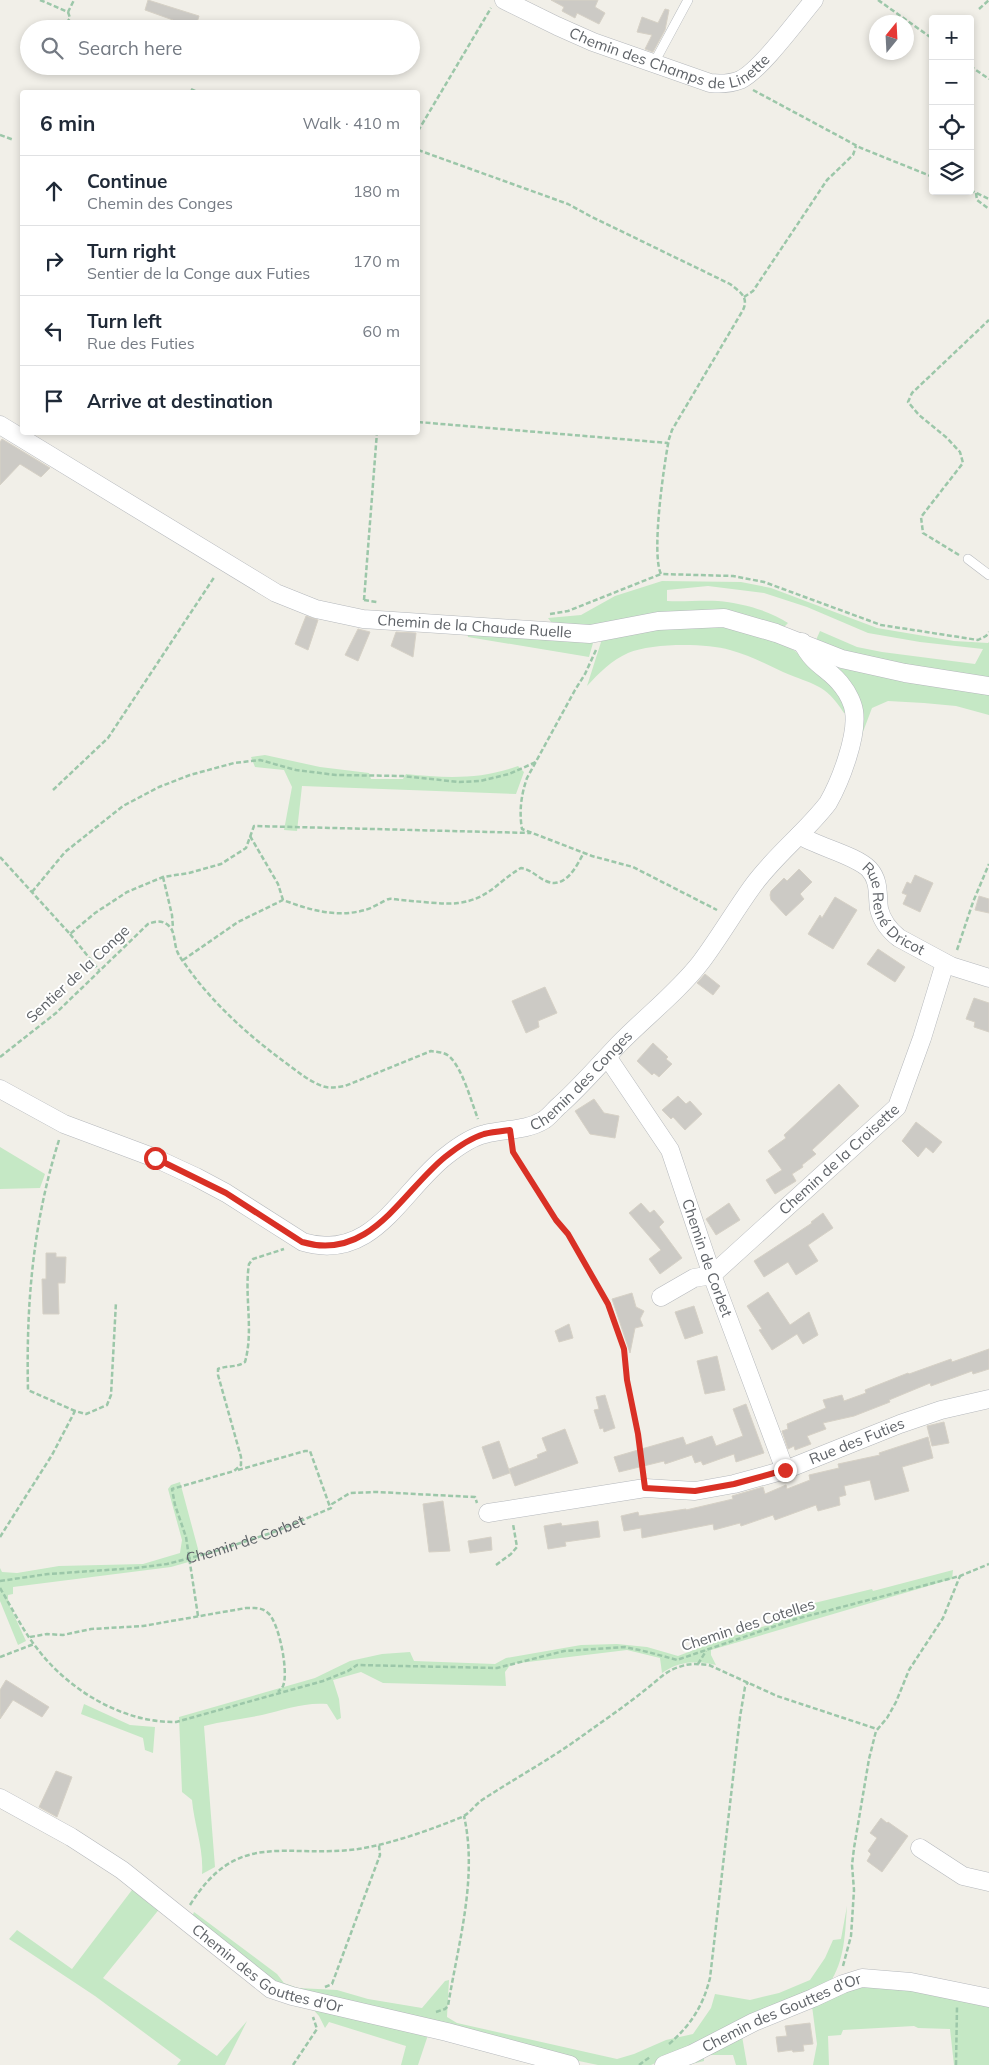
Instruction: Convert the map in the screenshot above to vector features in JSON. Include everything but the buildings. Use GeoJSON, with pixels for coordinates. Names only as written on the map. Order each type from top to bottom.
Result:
{"type":"FeatureCollection","features":[{"type":"Feature","properties":{"kind":"street","name":"Chemin des Champs de Linette"},"geometry":{"type":"LineString","coordinates":[[498,3],[584,38],[710,83],[726,84],[740,80],[758,66],[814,0]]}},
{"type":"Feature","properties":{"kind":"street","name":"Chemin de la Chaude Ruelle"},"geometry":{"type":"LineString","coordinates":[[0,425],[291,601],[342,616],[590,634],[658,622],[724,618],[802,642],[842,659],[989,686]]}},
{"type":"Feature","properties":{"kind":"street","name":"Chemin des Conges"},"geometry":{"type":"LineString","coordinates":[[0,1088],[64,1124],[155,1158],[196,1177],[257,1211],[298,1239],[323,1246],[345,1243],[358,1238],[395,1209],[446,1156],[484,1134],[522,1128],[544,1120],[654,1013],[700,963],[752,886],[820,812],[833,794],[851,742],[854,710],[844,687],[808,655],[802,642]]}},
{"type":"Feature","properties":{"kind":"street","name":"Rue René Dricot"},"geometry":{"type":"LineString","coordinates":[[799,835],[857,861],[869,869],[878,885],[882,918],[899,938],[948,964],[989,978]]}},
{"type":"Feature","properties":{"kind":"street","name":"Chemin de la Croisette"},"geometry":{"type":"LineString","coordinates":[[712,1276],[897,1107],[948,964]]}},
{"type":"Feature","properties":{"kind":"street","name":"Chemin de Corbet"},"geometry":{"type":"LineString","coordinates":[[608,1058],[670,1150],[712,1276],[785,1470]]}},
{"type":"Feature","properties":{"kind":"street"},"geometry":{"type":"LineString","coordinates":[[661,1297],[694,1278],[712,1276]]}},
{"type":"Feature","properties":{"kind":"street","name":"Rue des Futies"},"geometry":{"type":"LineString","coordinates":[[483,1509],[507,1509],[645,1488],[695,1491],[734,1484],[785,1470],[900,1424],[941,1410],[989,1399]]}},
{"type":"Feature","properties":{"kind":"street","name":"Chemin des Gouttes d'Or"},"geometry":{"type":"LineString","coordinates":[[0,1798],[71,1837],[122,1870],[271,1989],[493,2043],[570,2065]]}},
{"type":"Feature","properties":{"kind":"street"},"geometry":{"type":"LineString","coordinates":[[920,1848],[963,1876],[989,1882]]}},
{"type":"Feature","properties":{"kind":"street","name":"Chemin des Gouttes d'Or"},"geometry":{"type":"LineString","coordinates":[[660,2060],[692,2054],[754,2022],[843,1984],[862,1978],[911,1982],[957,1993],[989,1998]]}},
{"type":"Feature","properties":{"kind":"lane"},"geometry":{"type":"LineString","coordinates":[[654,63],[688,0]]}},
{"type":"Feature","properties":{"kind":"lane"},"geometry":{"type":"LineString","coordinates":[[968,559],[989,575]]}},
{"type":"Feature","properties":{"kind":"path"},"geometry":{"type":"LineString","coordinates":[[40,0],[68,12]]}},
{"type":"Feature","properties":{"kind":"path"},"geometry":{"type":"LineString","coordinates":[[69,20],[70,18],[68,12],[74,0]]}},
{"type":"Feature","properties":{"kind":"path"},"geometry":{"type":"LineString","coordinates":[[878,0],[929,36]]}},
{"type":"Feature","properties":{"kind":"path"},"geometry":{"type":"LineString","coordinates":[[979,9],[989,0]]}},
{"type":"Feature","properties":{"kind":"path"},"geometry":{"type":"LineString","coordinates":[[420,128],[498,3]]}},
{"type":"Feature","properties":{"kind":"path"},"geometry":{"type":"LineString","coordinates":[[974,69],[989,79]]}},
{"type":"Feature","properties":{"kind":"path"},"geometry":{"type":"LineString","coordinates":[[740,80],[773,103],[856,146],[929,175]]}},
{"type":"Feature","properties":{"kind":"path"},"geometry":{"type":"LineString","coordinates":[[0,135],[14,140]]}},
{"type":"Feature","properties":{"kind":"path"},"geometry":{"type":"LineString","coordinates":[[744,297],[753,291],[826,180],[853,155],[856,146]]}},
{"type":"Feature","properties":{"kind":"path"},"geometry":{"type":"LineString","coordinates":[[420,151],[568,204],[730,284],[744,297],[746,304],[743,310],[672,430],[668,443],[658,525],[658,568],[661,574]]}},
{"type":"Feature","properties":{"kind":"path"},"geometry":{"type":"LineString","coordinates":[[976,192],[989,199]]}},
{"type":"Feature","properties":{"kind":"path"},"geometry":{"type":"LineString","coordinates":[[976,192],[977,200],[989,209]]}},
{"type":"Feature","properties":{"kind":"path"},"geometry":{"type":"LineString","coordinates":[[968,559],[951,552],[923,532],[921,518],[963,463],[960,452],[947,438],[919,416],[908,402],[912,393],[989,320]]}},
{"type":"Feature","properties":{"kind":"path"},"geometry":{"type":"LineString","coordinates":[[420,422],[668,443]]}},
{"type":"Feature","properties":{"kind":"path"},"geometry":{"type":"LineString","coordinates":[[377,435],[364,600],[380,602]]}},
{"type":"Feature","properties":{"kind":"path"},"geometry":{"type":"LineString","coordinates":[[52,790],[108,738],[225,562]]}},
{"type":"Feature","properties":{"kind":"path"},"geometry":{"type":"LineString","coordinates":[[549,614],[568,611],[661,574],[734,576],[764,582],[881,625],[978,640],[989,632]]}},
{"type":"Feature","properties":{"kind":"path"},"geometry":{"type":"LineString","coordinates":[[598,633],[595,651],[586,674],[575,690],[527,778],[522,794],[520,819],[522,829],[584,852],[633,867],[732,918]]}},
{"type":"Feature","properties":{"kind":"path"},"geometry":{"type":"LineString","coordinates":[[32,892],[65,852],[123,806],[159,787],[190,775],[234,763],[260,760],[296,770],[336,775],[404,776],[459,782],[480,781],[509,774],[536,762]]}},
{"type":"Feature","properties":{"kind":"path"},"geometry":{"type":"LineString","coordinates":[[70,934],[95,912],[126,892],[162,877],[189,873],[221,864],[246,848],[254,826],[531,833]]}},
{"type":"Feature","properties":{"kind":"path"},"geometry":{"type":"LineString","coordinates":[[250,836],[278,884],[283,900]]}},
{"type":"Feature","properties":{"kind":"path"},"geometry":{"type":"LineString","coordinates":[[182,960],[238,922],[283,900],[319,912],[337,914],[353,914],[377,907],[389,899],[457,904],[473,900],[491,892],[510,874],[521,868],[536,874],[547,882],[559,882],[571,875],[584,852]]}},
{"type":"Feature","properties":{"kind":"path"},"geometry":{"type":"LineString","coordinates":[[0,857],[100,970]]}},
{"type":"Feature","properties":{"kind":"path"},"geometry":{"type":"LineString","coordinates":[[948,964],[964,933],[973,902],[989,864]]}},
{"type":"Feature","properties":{"kind":"path"},"geometry":{"type":"LineString","coordinates":[[162,877],[172,916],[175,944],[182,960],[193,976],[217,1003],[261,1045],[312,1082],[323,1087],[333,1088],[345,1086],[431,1051],[444,1053],[449,1056],[458,1070],[484,1134]]}},
{"type":"Feature","properties":{"kind":"path","name":"Sentier de la Conge"},"geometry":{"type":"LineString","coordinates":[[0,1057],[56,1013],[148,924],[166,923],[172,930]]}},
{"type":"Feature","properties":{"kind":"path"},"geometry":{"type":"LineString","coordinates":[[64,1124],[47,1178],[37,1224],[28,1317],[28,1390],[86,1414],[108,1404],[111,1395],[111,1356],[116,1302]]}},
{"type":"Feature","properties":{"kind":"path"},"geometry":{"type":"LineString","coordinates":[[510,1130],[513,1152],[556,1220],[568,1234],[608,1304],[624,1349],[627,1380],[638,1434],[645,1488]]}},
{"type":"Feature","properties":{"kind":"path"},"geometry":{"type":"LineString","coordinates":[[234,1471],[241,1465],[241,1457],[218,1375],[218,1369],[225,1366],[238,1366],[245,1362],[249,1316],[249,1264],[253,1259],[280,1250],[298,1239]]}},
{"type":"Feature","properties":{"kind":"path"},"geometry":{"type":"LineString","coordinates":[[0,1536],[52,1455],[75,1411]]}},
{"type":"Feature","properties":{"kind":"path"},"geometry":{"type":"LineString","coordinates":[[198,1616],[186,1537],[175,1505],[172,1488],[310,1451],[331,1508]]}},
{"type":"Feature","properties":{"kind":"path","name":"Chemin de Corbet"},"geometry":{"type":"LineString","coordinates":[[0,1581],[48,1574],[167,1564],[277,1532],[331,1508],[332,1504],[350,1493],[376,1492],[475,1497],[483,1509]]}},
{"type":"Feature","properties":{"kind":"path"},"geometry":{"type":"LineString","coordinates":[[496,1564],[517,1547],[514,1526],[507,1509]]}},
{"type":"Feature","properties":{"kind":"path","name":"Chemin des Cotelles"},"geometry":{"type":"LineString","coordinates":[[0,1588],[34,1644],[54,1667],[79,1690],[108,1706],[166,1722],[188,1720],[323,1681],[348,1671],[357,1665],[497,1668],[564,1651],[625,1648],[677,1660],[796,1619],[960,1576],[989,1564]]}},
{"type":"Feature","properties":{"kind":"path"},"geometry":{"type":"LineString","coordinates":[[843,1984],[841,1973],[852,1920],[854,1890],[852,1865],[854,1848],[869,1759],[877,1729],[887,1718],[896,1702],[909,1670],[942,1618],[960,1576]]}},
{"type":"Feature","properties":{"kind":"path"},"geometry":{"type":"LineString","coordinates":[[30,1638],[47,1634],[63,1635],[91,1629],[143,1626],[198,1616],[256,1608],[263,1609],[270,1614],[277,1628],[285,1675],[283,1686],[277,1693]]}},
{"type":"Feature","properties":{"kind":"path"},"geometry":{"type":"LineString","coordinates":[[0,1657],[34,1644]]}},
{"type":"Feature","properties":{"kind":"path"},"geometry":{"type":"LineString","coordinates":[[698,1664],[706,1651]]}},
{"type":"Feature","properties":{"kind":"path"},"geometry":{"type":"LineString","coordinates":[[677,1660],[688,1664],[719,1668],[810,1708],[877,1729]]}},
{"type":"Feature","properties":{"kind":"path"},"geometry":{"type":"LineString","coordinates":[[183,1917],[201,1887],[211,1876],[236,1859],[249,1854],[276,1851],[355,1849],[379,1845],[464,1816],[481,1801],[590,1731],[665,1674],[688,1664]]}},
{"type":"Feature","properties":{"kind":"path"},"geometry":{"type":"LineString","coordinates":[[669,2044],[684,2031],[699,2010],[710,1978],[740,1717],[745,1687],[748,1682]]}},
{"type":"Feature","properties":{"kind":"path"},"geometry":{"type":"LineString","coordinates":[[410,2023],[421,2016],[445,2010],[448,2006],[468,1890],[469,1850],[464,1816]]}},
{"type":"Feature","properties":{"kind":"path"},"geometry":{"type":"LineString","coordinates":[[293,2065],[317,2028],[316,2023],[303,2004],[325,1987],[332,1984],[380,1855],[379,1845]]}},
{"type":"Feature","properties":{"kind":"path"},"geometry":{"type":"LineString","coordinates":[[956,2065],[957,1993]]}},
{"type":"Feature","properties":{"kind":"path"},"geometry":{"type":"LineString","coordinates":[[639,2065],[660,2060]]}},
{"type":"Feature","properties":{"kind":"green space"},"geometry":{"type":"Polygon","coordinates":[[[662,581],[741,582],[771,588],[877,628],[954,641],[989,642],[989,681],[851,655],[816,640],[820,631],[857,647],[975,664],[983,649],[920,642],[868,633],[807,607],[764,593],[708,586],[667,590],[667,601],[718,601],[745,605],[772,614],[788,623],[783,628],[725,611],[596,627],[551,622],[548,618],[581,615],[615,596],[662,581]]]}},
{"type":"Feature","properties":{"kind":"green space"},"geometry":{"type":"Polygon","coordinates":[[[719,624],[771,637],[795,651],[835,685],[847,712],[844,713],[831,696],[818,686],[744,654],[707,646],[651,647],[628,653],[611,663],[587,686],[602,639],[637,631],[719,624]]]}},
{"type":"Feature","properties":{"kind":"green space"},"geometry":{"type":"Polygon","coordinates":[[[467,630],[593,643],[589,657],[468,637],[467,630]]]}},
{"type":"Feature","properties":{"kind":"green space"},"geometry":{"type":"Polygon","coordinates":[[[825,656],[968,688],[989,695],[989,715],[956,706],[888,701],[872,708],[858,745],[860,718],[825,656]]]}},
{"type":"Feature","properties":{"kind":"green space"},"geometry":{"type":"Polygon","coordinates":[[[265,755],[320,767],[369,773],[371,779],[403,779],[406,774],[449,777],[476,776],[504,771],[518,766],[524,772],[516,794],[302,786],[297,831],[284,830],[292,787],[284,770],[255,767],[251,757],[265,755]]]}},
{"type":"Feature","properties":{"kind":"green space"},"geometry":{"type":"Polygon","coordinates":[[[0,1147],[45,1174],[40,1188],[0,1189],[0,1147]]]}},
{"type":"Feature","properties":{"kind":"green space"},"geometry":{"type":"Polygon","coordinates":[[[180,1482],[199,1559],[171,1567],[13,1587],[13,1594],[8,1595],[8,1602],[26,1641],[18,1645],[0,1601],[0,1568],[2,1572],[17,1573],[59,1566],[143,1564],[180,1553],[182,1540],[168,1489],[171,1485],[180,1482]]]}},
{"type":"Feature","properties":{"kind":"green space"},"geometry":{"type":"Polygon","coordinates":[[[953,1570],[952,1579],[711,1650],[711,1655],[716,1665],[702,1662],[681,1664],[662,1673],[660,1658],[627,1650],[511,1664],[505,1672],[506,1686],[383,1683],[361,1672],[333,1680],[339,1699],[341,1718],[337,1720],[327,1704],[318,1704],[302,1705],[204,1726],[215,1867],[202,1874],[202,1855],[192,1800],[182,1792],[179,1717],[315,1678],[350,1661],[382,1654],[410,1652],[414,1661],[495,1664],[506,1658],[581,1645],[617,1644],[647,1647],[678,1656],[768,1625],[772,1616],[801,1609],[802,1606],[872,1589],[873,1591],[953,1570]]]}},
{"type":"Feature","properties":{"kind":"green space"},"geometry":{"type":"Polygon","coordinates":[[[84,1704],[130,1725],[155,1727],[153,1753],[145,1750],[143,1738],[81,1714],[84,1704]]]}},
{"type":"Feature","properties":{"kind":"green space"},"geometry":{"type":"Polygon","coordinates":[[[135,1886],[161,1907],[103,1978],[217,2056],[247,2021],[225,2065],[177,2065],[181,2060],[95,1996],[9,1939],[17,1930],[72,1969],[135,1886]]]}},
{"type":"Feature","properties":{"kind":"green space"},"geometry":{"type":"Polygon","coordinates":[[[847,1906],[845,1936],[841,1956],[829,1984],[651,2065],[598,2065],[550,2055],[275,1985],[192,1917],[194,1912],[277,1974],[284,1983],[298,1988],[337,1990],[368,1999],[422,2008],[445,1981],[449,1980],[447,2017],[457,2023],[617,2059],[666,2040],[693,2034],[711,2008],[715,1994],[750,2000],[779,1993],[810,1980],[825,1958],[833,1940],[841,1939],[847,1906]]]}},
{"type":"Feature","properties":{"kind":"green space"},"geometry":{"type":"Polygon","coordinates":[[[859,1986],[916,1989],[989,2004],[989,2065],[954,2065],[950,2029],[918,2028],[914,2026],[843,2030],[841,2035],[828,2036],[829,2065],[813,2065],[817,2044],[812,2006],[859,1986]]]}},
{"type":"Feature","properties":{"kind":"green space"},"geometry":{"type":"Polygon","coordinates":[[[309,2005],[428,2035],[418,2065],[401,2065],[406,2046],[329,2022],[325,2028],[319,2016],[309,2005]]]}},
{"type":"Feature","properties":{"kind":"green space"},"geometry":{"type":"Polygon","coordinates":[[[742,2036],[747,2065],[736,2065],[733,2055],[704,2055],[704,2061],[688,2065],[676,2065],[742,2036]]]}},
{"type":"Feature","properties":{"kind":"route"},"geometry":{"type":"LineString","coordinates":[[155,1158],[226,1193],[257,1211],[302,1242],[323,1246],[345,1243],[368,1232],[395,1209],[446,1156],[484,1134],[510,1130],[513,1152],[556,1220],[568,1234],[608,1304],[624,1349],[627,1380],[638,1434],[645,1488],[695,1491],[734,1484],[785,1470]]}}]}
